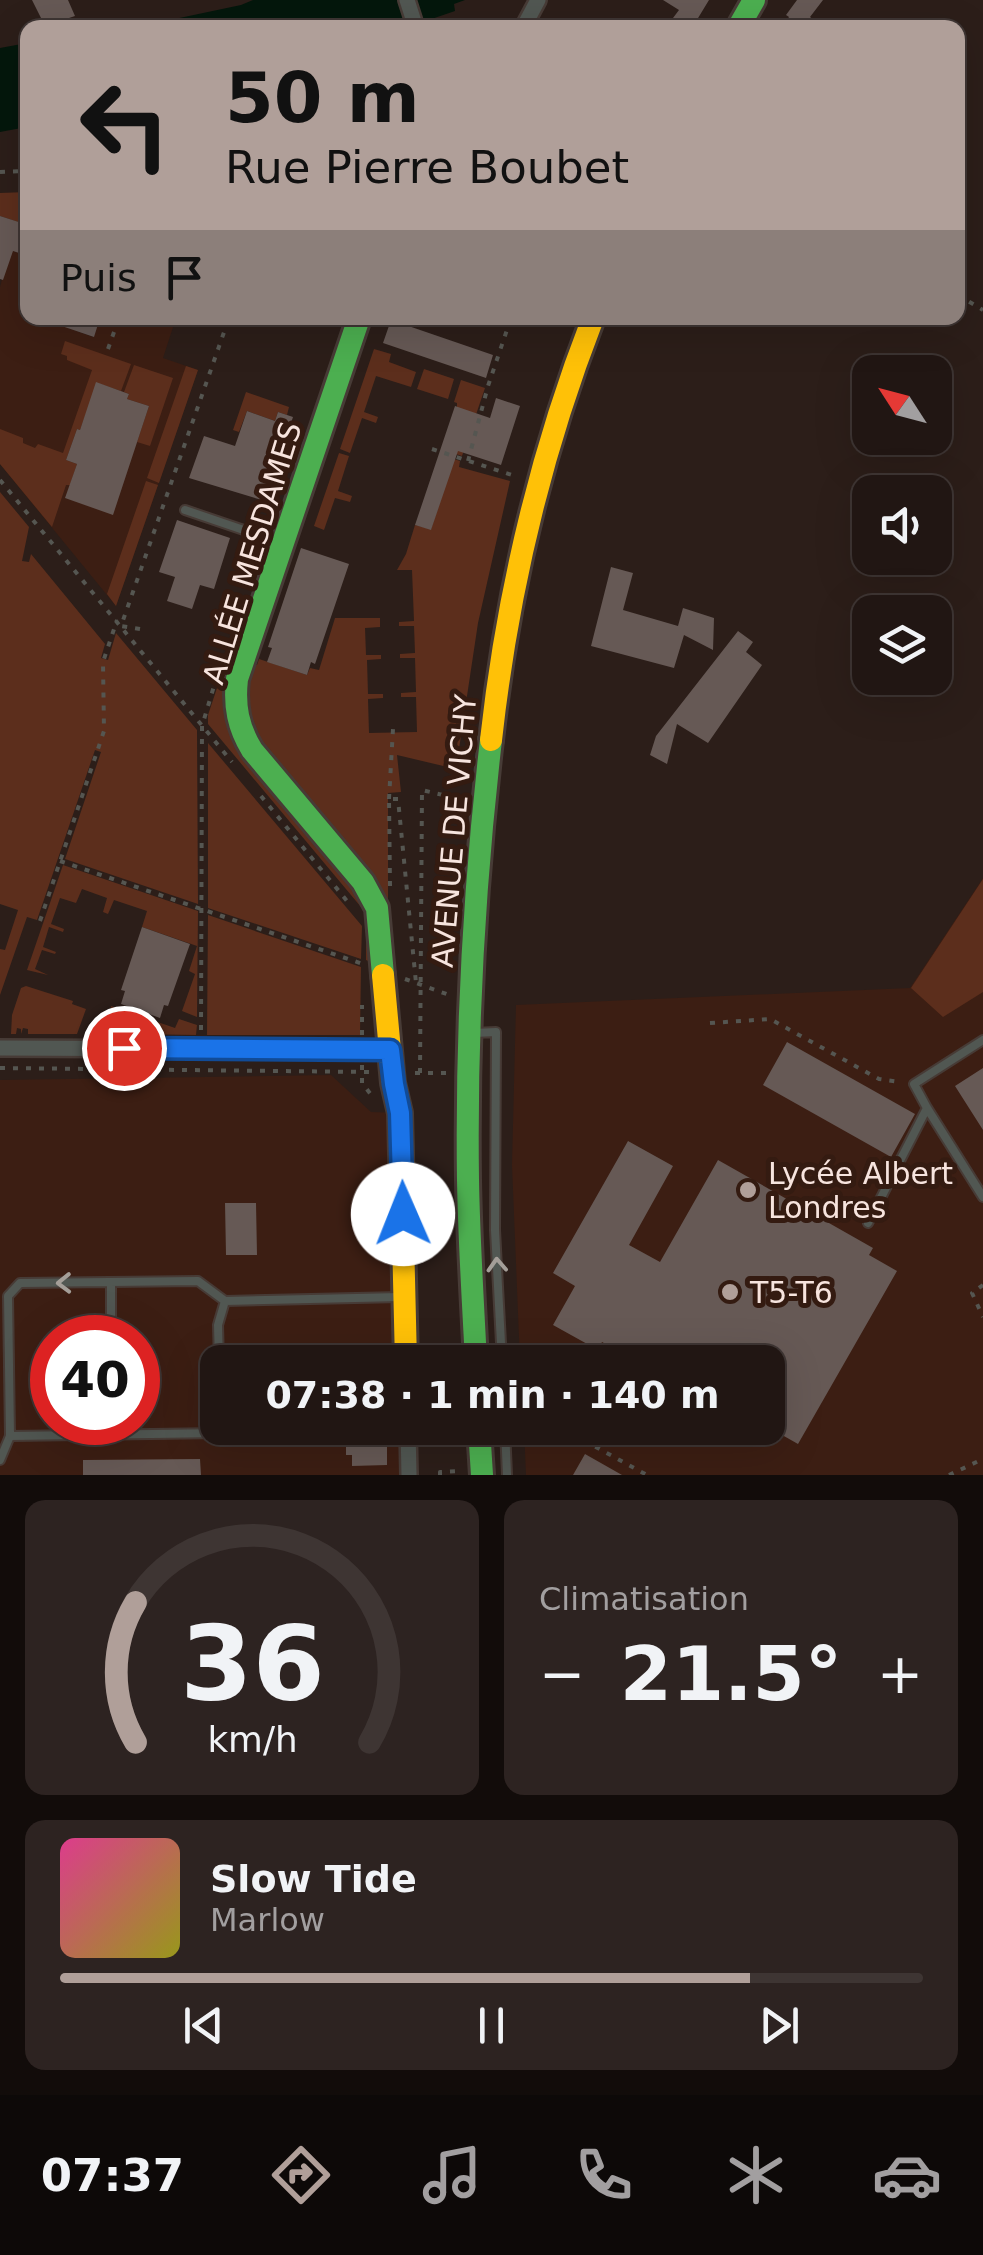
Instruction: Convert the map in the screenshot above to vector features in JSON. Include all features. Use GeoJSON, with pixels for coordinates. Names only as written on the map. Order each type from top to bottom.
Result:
{"type":"FeatureCollection","features":[{"type":"Feature","properties":{"kind":"main road","name":"ALLÉE MESDAMES"},"geometry":{"type":"LineString","coordinates":[[358,325],[237,680],[235,708],[238,724],[252,750],[363,882],[380,922],[373,968],[405,1067],[400,1113],[406,1345]]}},
{"type":"Feature","properties":{"kind":"main road","name":"AVENUE DE VICHY"},"geometry":{"type":"LineString","coordinates":[[475,1345],[468,1160],[470,987],[484,794],[502,648],[530,514],[591,325]]}},
{"type":"Feature","properties":{"kind":"main road"},"geometry":{"type":"LineString","coordinates":[[475,1470],[477,1445]]}},
{"type":"Feature","properties":{"kind":"street"},"geometry":{"type":"LineString","coordinates":[[0,1048],[362,1050],[405,1067]]}},
{"type":"Feature","properties":{"kind":"street"},"geometry":{"type":"LineString","coordinates":[[408,1445],[409,1475]]}},
{"type":"Feature","properties":{"kind":"lane"},"geometry":{"type":"LineString","coordinates":[[185,510],[283,544]]}},
{"type":"Feature","properties":{"kind":"lane"},"geometry":{"type":"LineString","coordinates":[[470,1033],[496,1032],[495,1230],[501,1345]]}},
{"type":"Feature","properties":{"kind":"lane"},"geometry":{"type":"LineString","coordinates":[[983,1040],[914,1084],[983,1197]]}},
{"type":"Feature","properties":{"kind":"lane"},"geometry":{"type":"LineString","coordinates":[[868,1224],[926,1108]]}},
{"type":"Feature","properties":{"kind":"lane"},"geometry":{"type":"LineString","coordinates":[[0,1460],[10,1436],[8,1296],[20,1284],[198,1281],[225,1300],[405,1297]]}},
{"type":"Feature","properties":{"kind":"lane"},"geometry":{"type":"LineString","coordinates":[[111,1282],[112,1315]]}},
{"type":"Feature","properties":{"kind":"lane"},"geometry":{"type":"LineString","coordinates":[[219,1345],[218,1325],[225,1300]]}},
{"type":"Feature","properties":{"kind":"lane"},"geometry":{"type":"LineString","coordinates":[[160,1434],[200,1433]]}},
{"type":"Feature","properties":{"kind":"lane"},"geometry":{"type":"LineString","coordinates":[[10,1436],[30,1436]]}},
{"type":"Feature","properties":{"kind":"lane"},"geometry":{"type":"LineString","coordinates":[[506,1445],[507,1475]]}},
{"type":"Feature","properties":{"kind":"path"},"geometry":{"type":"LineString","coordinates":[[108,349],[117,325]]}},
{"type":"Feature","properties":{"kind":"path"},"geometry":{"type":"LineString","coordinates":[[40,921],[104,730],[103,662],[227,325]]}},
{"type":"Feature","properties":{"kind":"path"},"geometry":{"type":"LineString","coordinates":[[468,461],[509,325]]}},
{"type":"Feature","properties":{"kind":"path"},"geometry":{"type":"LineString","coordinates":[[432,449],[518,477]]}},
{"type":"Feature","properties":{"kind":"path"},"geometry":{"type":"LineString","coordinates":[[0,480],[239,771]]}},
{"type":"Feature","properties":{"kind":"path"},"geometry":{"type":"LineString","coordinates":[[119,623],[140,629]]}},
{"type":"Feature","properties":{"kind":"path"},"geometry":{"type":"LineString","coordinates":[[201,1069],[202,726]]}},
{"type":"Feature","properties":{"kind":"path"},"geometry":{"type":"LineString","coordinates":[[389,800],[393,729]]}},
{"type":"Feature","properties":{"kind":"path"},"geometry":{"type":"LineString","coordinates":[[252,786],[350,905]]}},
{"type":"Feature","properties":{"kind":"path"},"geometry":{"type":"LineString","coordinates":[[405,1067],[419,984],[422,790],[466,800]]}},
{"type":"Feature","properties":{"kind":"path"},"geometry":{"type":"LineString","coordinates":[[60,861],[373,968]]}},
{"type":"Feature","properties":{"kind":"path"},"geometry":{"type":"LineString","coordinates":[[363,949],[373,968]]}},
{"type":"Feature","properties":{"kind":"path"},"geometry":{"type":"LineString","coordinates":[[419,984],[454,997]]}},
{"type":"Feature","properties":{"kind":"path"},"geometry":{"type":"LineString","coordinates":[[362,1001],[362,1083],[374,1098]]}},
{"type":"Feature","properties":{"kind":"path"},"geometry":{"type":"LineString","coordinates":[[710,1023],[770,1019],[879,1080],[914,1084]]}},
{"type":"Feature","properties":{"kind":"path"},"geometry":{"type":"LineString","coordinates":[[0,1068],[362,1072],[405,1067],[438,1073]]}},
{"type":"Feature","properties":{"kind":"path"},"geometry":{"type":"LineString","coordinates":[[983,1286],[972,1293],[983,1317]]}},
{"type":"Feature","properties":{"kind":"path"},"geometry":{"type":"LineString","coordinates":[[592,1445],[647,1475]]}},
{"type":"Feature","properties":{"kind":"path"},"geometry":{"type":"LineString","coordinates":[[949,1475],[983,1459]]}},
{"type":"Feature","properties":{"kind":"path"},"geometry":{"type":"LineString","coordinates":[[440,1475],[475,1470]]}},
{"type":"Feature","properties":{"kind":"shaded area"},"geometry":{"type":"Polygon","coordinates":[[[253,0],[465,0],[454,4],[455,11],[429,20],[170,20],[253,0]]]}},
{"type":"Feature","properties":{"kind":"shaded area"},"geometry":{"type":"Polygon","coordinates":[[[20,44],[20,128],[0,132],[0,48],[20,44]]]}},
{"type":"Feature","properties":{"kind":"shaded area"},"geometry":{"type":"Polygon","coordinates":[[[20,192],[20,223],[0,216],[0,193],[20,192]]]}},
{"type":"Feature","properties":{"kind":"shaded area"},"geometry":{"type":"Polygon","coordinates":[[[10,250],[20,254],[20,325],[69,325],[68,328],[93,337],[97,325],[174,325],[163,358],[198,370],[116,606],[0,464],[0,287],[10,250]]]}},
{"type":"Feature","properties":{"kind":"shaded area"},"geometry":{"type":"Polygon","coordinates":[[[65,341],[131,364],[121,391],[97,383],[66,460],[77,464],[52,527],[0,464],[0,429],[23,438],[23,443],[35,448],[38,444],[63,453],[92,370],[61,354],[65,341]]]}},
{"type":"Feature","properties":{"kind":"shaded area"},"geometry":{"type":"Polygon","coordinates":[[[374,349],[391,354],[389,362],[416,372],[411,387],[376,376],[364,412],[378,417],[376,423],[362,418],[350,453],[340,449],[374,349]]]}},
{"type":"Feature","properties":{"kind":"shaded area"},"geometry":{"type":"Polygon","coordinates":[[[134,365],[173,378],[150,446],[137,442],[149,406],[127,399],[129,394],[124,392],[134,365]]]}},
{"type":"Feature","properties":{"kind":"shaded area"},"geometry":{"type":"Polygon","coordinates":[[[186,366],[198,370],[159,483],[147,478],[186,366]]]}},
{"type":"Feature","properties":{"kind":"shaded area"},"geometry":{"type":"Polygon","coordinates":[[[424,369],[454,379],[448,399],[417,389],[424,369]]]}},
{"type":"Feature","properties":{"kind":"shaded area"},"geometry":{"type":"Polygon","coordinates":[[[461,380],[485,388],[462,456],[456,454],[454,402],[461,380]]]}},
{"type":"Feature","properties":{"kind":"shaded area"},"geometry":{"type":"Polygon","coordinates":[[[246,392],[289,407],[287,415],[278,412],[275,421],[247,411],[239,432],[233,430],[246,392]]]}},
{"type":"Feature","properties":{"kind":"shaded area"},"geometry":{"type":"Polygon","coordinates":[[[339,453],[349,456],[338,491],[352,496],[350,502],[335,498],[324,530],[314,526],[339,453]]]}},
{"type":"Feature","properties":{"kind":"shaded area"},"geometry":{"type":"Polygon","coordinates":[[[454,459],[460,461],[459,467],[510,481],[478,623],[456,769],[397,755],[401,792],[388,793],[388,900],[384,901],[261,745],[248,714],[248,687],[253,664],[257,665],[259,659],[307,675],[310,668],[319,670],[335,618],[380,618],[380,627],[365,628],[366,655],[381,655],[381,659],[367,660],[368,694],[383,694],[383,698],[368,699],[369,733],[417,732],[416,697],[401,697],[401,693],[416,692],[415,658],[400,658],[400,654],[415,653],[414,626],[399,626],[399,622],[414,621],[412,570],[397,570],[415,525],[431,529],[454,459]]]}},
{"type":"Feature","properties":{"kind":"shaded area"},"geometry":{"type":"Polygon","coordinates":[[[146,481],[158,485],[116,606],[107,594],[146,481]]]}},
{"type":"Feature","properties":{"kind":"shaded area"},"geometry":{"type":"Polygon","coordinates":[[[0,492],[29,527],[22,561],[29,562],[31,554],[105,644],[101,658],[108,660],[116,633],[197,730],[198,904],[65,859],[101,752],[95,750],[37,920],[27,917],[0,995],[0,949],[5,950],[18,910],[0,904],[0,492]]]}},
{"type":"Feature","properties":{"kind":"shaded area"},"geometry":{"type":"Polygon","coordinates":[[[223,670],[227,677],[225,693],[358,892],[367,910],[373,963],[366,960],[366,913],[208,724],[223,670]]]}},
{"type":"Feature","properties":{"kind":"shaded area"},"geometry":{"type":"Polygon","coordinates":[[[208,743],[362,926],[361,959],[208,908],[208,743]]]}},
{"type":"Feature","properties":{"kind":"shaded area"},"geometry":{"type":"Polygon","coordinates":[[[63,865],[198,911],[197,1017],[182,1011],[195,974],[189,971],[197,946],[142,927],[147,911],[114,900],[108,914],[103,912],[107,898],[82,889],[76,903],[60,898],[51,924],[64,929],[63,932],[49,927],[43,947],[56,952],[42,950],[35,969],[48,975],[27,970],[63,865]]]}},
{"type":"Feature","properties":{"kind":"shaded area","name":"Lycée Albert Londres"},"geometry":{"type":"Polygon","coordinates":[[[983,878],[983,1475],[526,1475],[525,1445],[785,1445],[785,1345],[519,1345],[512,1165],[516,1005],[910,988],[983,878]]]}},
{"type":"Feature","properties":{"kind":"shaded area"},"geometry":{"type":"Polygon","coordinates":[[[983,879],[983,992],[943,1017],[911,988],[983,879]]]}},
{"type":"Feature","properties":{"kind":"shaded area"},"geometry":{"type":"Polygon","coordinates":[[[208,915],[361,967],[360,1035],[207,1035],[208,915]]]}},
{"type":"Feature","properties":{"kind":"shaded area"},"geometry":{"type":"Polygon","coordinates":[[[26,986],[86,1009],[77,1034],[28,1034],[28,1029],[23,1028],[21,1034],[17,1028],[16,1034],[11,1034],[12,1015],[21,988],[26,986]]]}},
{"type":"Feature","properties":{"kind":"shaded area"},"geometry":{"type":"Polygon","coordinates":[[[111,1006],[175,1028],[179,1019],[197,1025],[196,1035],[128,1034],[113,1018],[111,1006]]]}},
{"type":"Feature","properties":{"kind":"shaded area"},"geometry":{"type":"Polygon","coordinates":[[[331,1075],[371,1112],[400,1113],[406,1345],[200,1345],[200,1445],[408,1445],[409,1475],[0,1475],[0,1080],[331,1075]]]}},
{"type":"Feature","properties":{"kind":"building"},"geometry":{"type":"Polygon","coordinates":[[[32,0],[68,0],[75,16],[63,20],[42,20],[32,0]]]}},
{"type":"Feature","properties":{"kind":"building"},"geometry":{"type":"Polygon","coordinates":[[[663,0],[709,0],[697,20],[676,20],[673,18],[679,10],[663,0]]]}},
{"type":"Feature","properties":{"kind":"building"},"geometry":{"type":"Polygon","coordinates":[[[797,0],[823,0],[810,17],[814,20],[787,20],[786,15],[797,0]]]}},
{"type":"Feature","properties":{"kind":"building"},"geometry":{"type":"Polygon","coordinates":[[[0,216],[20,222],[20,253],[13,251],[3,280],[0,216]]]}},
{"type":"Feature","properties":{"kind":"building"},"geometry":{"type":"Polygon","coordinates":[[[59,325],[98,325],[94,337],[59,325]]]}},
{"type":"Feature","properties":{"kind":"building"},"geometry":{"type":"Polygon","coordinates":[[[389,325],[406,325],[493,355],[486,378],[383,343],[389,325]]]}},
{"type":"Feature","properties":{"kind":"building"},"geometry":{"type":"Polygon","coordinates":[[[96,382],[149,406],[113,515],[65,498],[77,464],[66,460],[96,382]]]}},
{"type":"Feature","properties":{"kind":"building"},"geometry":{"type":"Polygon","coordinates":[[[496,398],[520,406],[501,465],[458,451],[431,530],[415,525],[455,406],[490,418],[496,398]]]}},
{"type":"Feature","properties":{"kind":"building"},"geometry":{"type":"Polygon","coordinates":[[[247,411],[275,421],[278,412],[293,417],[293,427],[265,501],[189,478],[204,436],[235,446],[247,411]]]}},
{"type":"Feature","properties":{"kind":"building"},"geometry":{"type":"Polygon","coordinates":[[[177,520],[230,538],[214,589],[200,585],[192,609],[167,601],[175,577],[159,572],[177,520]]]}},
{"type":"Feature","properties":{"kind":"building"},"geometry":{"type":"Polygon","coordinates":[[[301,548],[349,564],[315,664],[311,662],[307,675],[267,662],[272,648],[268,647],[301,548]]]}},
{"type":"Feature","properties":{"kind":"building"},"geometry":{"type":"Polygon","coordinates":[[[611,567],[633,573],[623,610],[678,626],[683,608],[714,618],[713,650],[684,635],[674,668],[591,646],[611,567]]]}},
{"type":"Feature","properties":{"kind":"building"},"geometry":{"type":"Polygon","coordinates":[[[738,631],[753,642],[746,652],[762,665],[708,743],[677,724],[667,764],[650,755],[656,736],[738,631]]]}},
{"type":"Feature","properties":{"kind":"building"},"geometry":{"type":"Polygon","coordinates":[[[142,927],[190,944],[160,1018],[121,1004],[125,991],[121,990],[142,927]]]}},
{"type":"Feature","properties":{"kind":"building"},"geometry":{"type":"Polygon","coordinates":[[[787,1042],[915,1114],[891,1157],[763,1085],[787,1042]]]}},
{"type":"Feature","properties":{"kind":"building"},"geometry":{"type":"Polygon","coordinates":[[[983,1068],[983,1130],[955,1086],[983,1068]]]}},
{"type":"Feature","properties":{"kind":"building","name":"T5-T6"},"geometry":{"type":"Polygon","coordinates":[[[628,1141],[673,1166],[629,1245],[660,1262],[718,1160],[873,1248],[869,1255],[897,1271],[798,1444],[785,1437],[785,1345],[589,1345],[553,1325],[575,1286],[553,1273],[628,1141]]]}},
{"type":"Feature","properties":{"kind":"building"},"geometry":{"type":"Polygon","coordinates":[[[225,1203],[256,1203],[257,1255],[226,1255],[225,1203]]]}},
{"type":"Feature","properties":{"kind":"building"},"geometry":{"type":"Polygon","coordinates":[[[346,1445],[387,1446],[387,1465],[352,1466],[352,1455],[346,1455],[346,1445]]]}},
{"type":"Feature","properties":{"kind":"building"},"geometry":{"type":"Polygon","coordinates":[[[585,1454],[622,1475],[573,1475],[585,1454]]]}},
{"type":"Feature","properties":{"kind":"building"},"geometry":{"type":"Polygon","coordinates":[[[200,1459],[201,1475],[83,1475],[83,1460],[200,1459]]]}},
{"type":"Feature","properties":{"kind":"traffic: fast"},"geometry":{"type":"LineString","coordinates":[[743,20],[754,0]]}},
{"type":"Feature","properties":{"kind":"traffic: fast"},"geometry":{"type":"LineString","coordinates":[[357,325],[237,679],[236,698],[240,725],[252,750],[363,882],[377,908],[383,975]]}},
{"type":"Feature","properties":{"kind":"traffic: fast"},"geometry":{"type":"LineString","coordinates":[[475,1345],[468,1070],[476,905],[491,740]]}},
{"type":"Feature","properties":{"kind":"traffic: fast"},"geometry":{"type":"LineString","coordinates":[[480,1445],[482,1475]]}},
{"type":"Feature","properties":{"kind":"traffic: slow"},"geometry":{"type":"LineString","coordinates":[[491,740],[506,632],[528,526],[557,421],[590,325]]}},
{"type":"Feature","properties":{"kind":"traffic: slow"},"geometry":{"type":"LineString","coordinates":[[383,975],[393,1083],[400,1113],[406,1345]]}},
{"type":"Feature","properties":{"kind":"place","name":"Lycée Albert Londres"},"geometry":{"type":"Point","coordinates":[748,1190]}},
{"type":"Feature","properties":{"kind":"place","name":"T5-T6"},"geometry":{"type":"Point","coordinates":[730,1292]}},
{"type":"Feature","properties":{"kind":"route"},"geometry":{"type":"LineString","coordinates":[[124,1048],[390,1050],[400,1113],[403,1214]]}}]}
